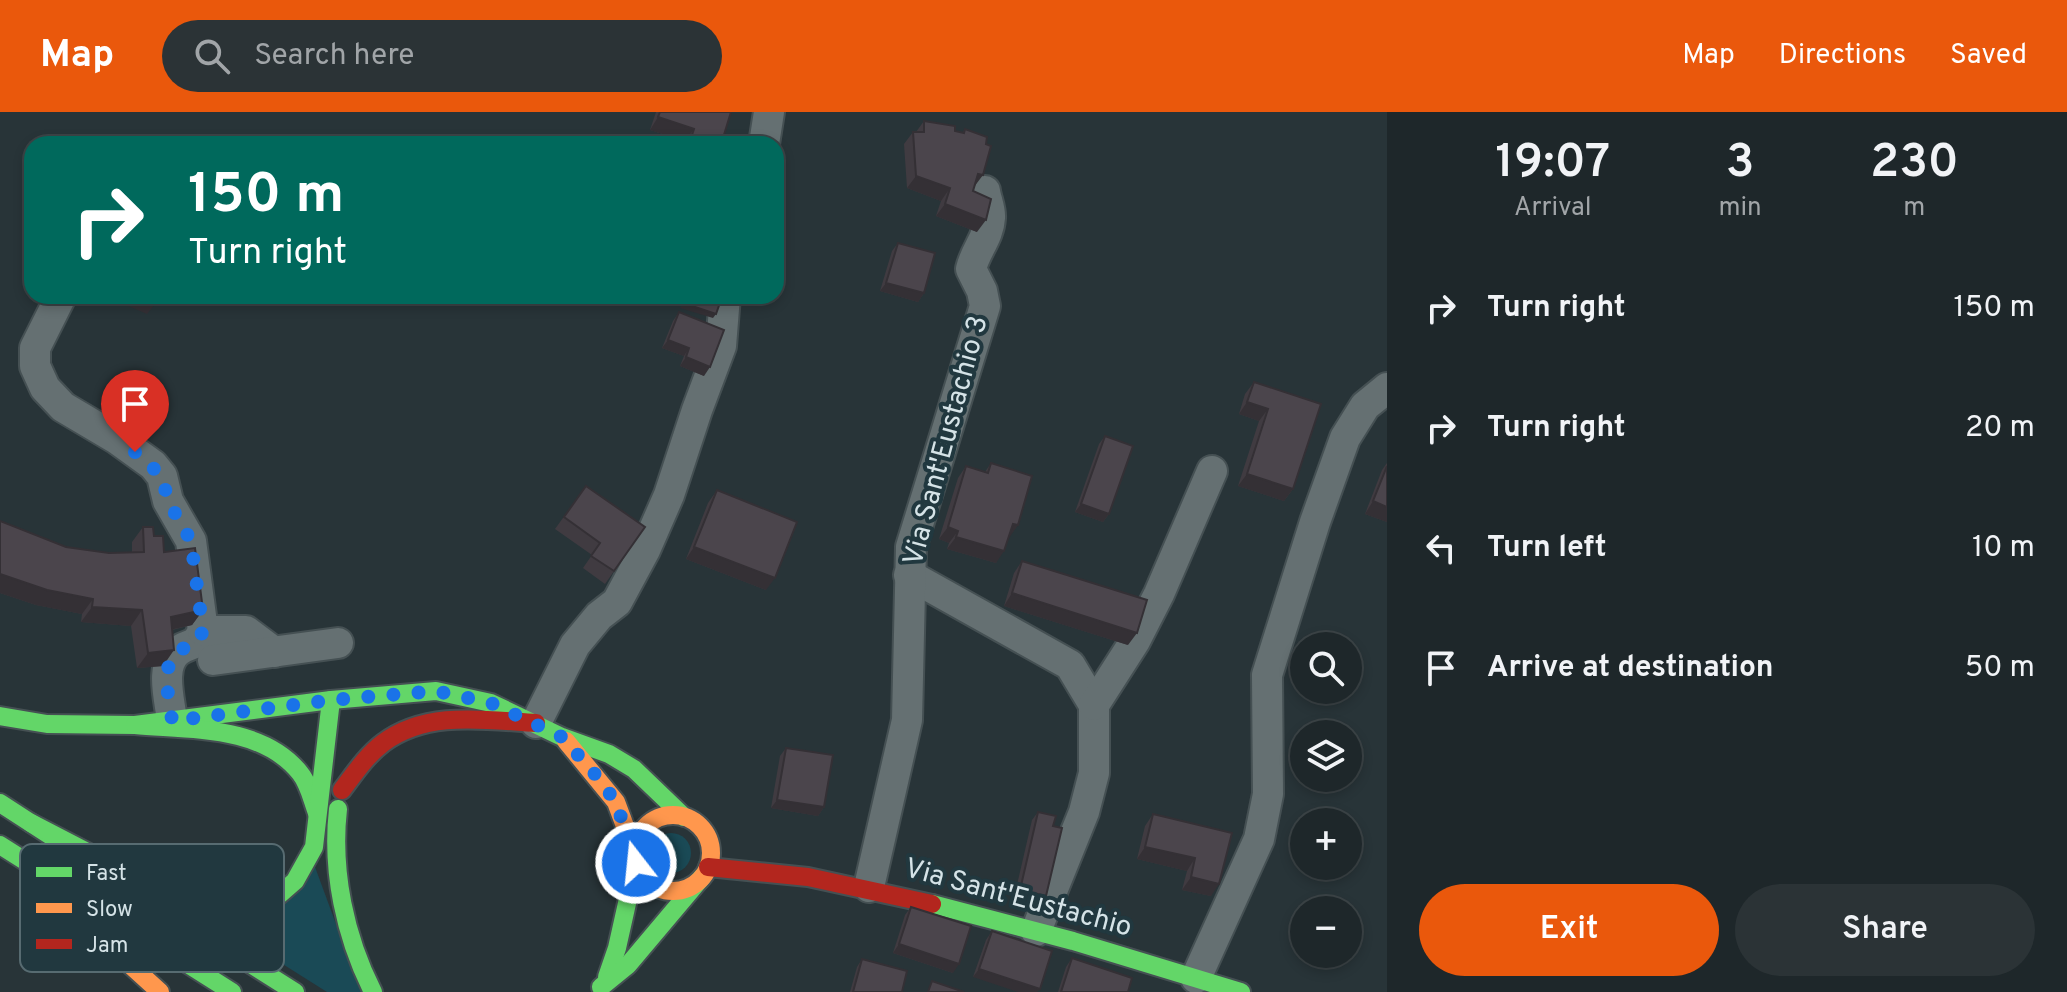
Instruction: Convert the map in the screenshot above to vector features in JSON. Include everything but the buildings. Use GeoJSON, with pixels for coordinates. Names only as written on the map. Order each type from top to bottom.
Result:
{"type":"FeatureCollection","features":[{"type":"Feature","properties":{"kind":"main road"},"geometry":{"type":"LineString","coordinates":[[135,725],[331,700],[351,706],[436,691],[491,703],[562,737],[589,745],[634,769],[684,817]]}},
{"type":"Feature","properties":{"kind":"main road"},"geometry":{"type":"LineString","coordinates":[[284,893],[305,869],[314,847],[331,700]]}},
{"type":"Feature","properties":{"kind":"main road"},"geometry":{"type":"LineString","coordinates":[[0,716],[47,724],[135,725],[255,739],[278,751],[301,773],[317,813]]}},
{"type":"Feature","properties":{"kind":"main road"},"geometry":{"type":"LineString","coordinates":[[342,790],[366,758],[394,735],[424,722],[536,723]]}},
{"type":"Feature","properties":{"kind":"main road"},"geometry":{"type":"LineString","coordinates":[[562,737],[616,802],[641,875],[660,889],[684,889],[706,871]]}},
{"type":"Feature","properties":{"kind":"main road"},"geometry":{"type":"LineString","coordinates":[[345,759],[337,818],[341,892],[359,963],[373,992]]}},
{"type":"Feature","properties":{"kind":"main road"},"geometry":{"type":"LineString","coordinates":[[0,803],[64,844]]}},
{"type":"Feature","properties":{"kind":"main road"},"geometry":{"type":"LineString","coordinates":[[664,816],[694,821],[703,831],[710,847],[706,871],[628,965],[600,989],[620,945],[636,843],[646,826],[664,816]]}},
{"type":"Feature","properties":{"kind":"main road"},"geometry":{"type":"LineString","coordinates":[[31,823],[72,844]]}},
{"type":"Feature","properties":{"kind":"main road","name":"Via Sant'Eustachio"},"geometry":{"type":"LineString","coordinates":[[703,831],[778,871]]}},
{"type":"Feature","properties":{"kind":"main road"},"geometry":{"type":"LineString","coordinates":[[0,845],[20,858]]}},
{"type":"Feature","properties":{"kind":"main road","name":"Via Sant'Eustachio"},"geometry":{"type":"LineString","coordinates":[[706,871],[778,871],[869,887],[1036,931],[1241,992]]}},
{"type":"Feature","properties":{"kind":"main road"},"geometry":{"type":"LineString","coordinates":[[138,972],[160,992]]}},
{"type":"Feature","properties":{"kind":"main road"},"geometry":{"type":"LineString","coordinates":[[200,972],[232,992]]}},
{"type":"Feature","properties":{"kind":"main road"},"geometry":{"type":"LineString","coordinates":[[264,972],[295,992]]}},
{"type":"Feature","properties":{"kind":"street"},"geometry":{"type":"LineString","coordinates":[[765,136],[769,112]]}},
{"type":"Feature","properties":{"kind":"street","name":"Via Sant'Eustachio 3"},"geometry":{"type":"LineString","coordinates":[[869,887],[907,720],[911,547],[985,306],[982,291],[971,269],[974,253],[985,238],[990,217],[985,191]]}},
{"type":"Feature","properties":{"kind":"street"},"geometry":{"type":"LineString","coordinates":[[57,304],[35,348],[35,366],[45,388],[63,407],[153,465],[162,476],[168,501],[191,541],[203,631],[196,644],[178,651],[168,664],[172,721]]}},
{"type":"Feature","properties":{"kind":"street"},"geometry":{"type":"LineString","coordinates":[[536,723],[575,645],[599,616],[617,602],[645,550],[669,495],[721,346],[724,304]]}},
{"type":"Feature","properties":{"kind":"street"},"geometry":{"type":"LineString","coordinates":[[1196,978],[1259,839],[1268,794],[1267,675],[1315,522],[1345,438],[1365,406],[1387,388]]}},
{"type":"Feature","properties":{"kind":"street"},"geometry":{"type":"LineString","coordinates":[[1094,705],[1135,641],[1153,606],[1212,471]]}},
{"type":"Feature","properties":{"kind":"street"},"geometry":{"type":"LineString","coordinates":[[909,575],[1070,665],[1094,705],[1094,773],[1084,812],[1036,931]]}},
{"type":"Feature","properties":{"kind":"street"},"geometry":{"type":"LineString","coordinates":[[203,631],[246,631],[274,652]]}},
{"type":"Feature","properties":{"kind":"street"},"geometry":{"type":"LineString","coordinates":[[213,660],[338,643]]}},
{"type":"Feature","properties":{"kind":"shaded area"},"geometry":{"type":"Polygon","coordinates":[[[671,833],[685,839],[691,853],[685,867],[671,873],[657,867],[651,853],[657,839],[671,833]]]}},
{"type":"Feature","properties":{"kind":"shaded area"},"geometry":{"type":"Polygon","coordinates":[[[315,867],[361,992],[327,992],[284,965],[284,885],[315,867]]]}},
{"type":"Feature","properties":{"kind":"traffic: fast"},"geometry":{"type":"LineString","coordinates":[[0,716],[47,724],[135,725],[331,700],[436,691],[491,703],[562,737],[609,754],[634,769],[684,817]]}},
{"type":"Feature","properties":{"kind":"traffic: fast"},"geometry":{"type":"LineString","coordinates":[[284,891],[295,881],[314,847],[331,700]]}},
{"type":"Feature","properties":{"kind":"traffic: fast"},"geometry":{"type":"LineString","coordinates":[[135,725],[224,733],[266,746],[284,757],[300,773],[317,813]]}},
{"type":"Feature","properties":{"kind":"traffic: fast"},"geometry":{"type":"LineString","coordinates":[[0,803],[57,840]]}},
{"type":"Feature","properties":{"kind":"traffic: fast"},"geometry":{"type":"LineString","coordinates":[[338,809],[337,856],[342,903],[355,949],[373,992]]}},
{"type":"Feature","properties":{"kind":"traffic: fast"},"geometry":{"type":"LineString","coordinates":[[31,823],[72,844]]}},
{"type":"Feature","properties":{"kind":"traffic: fast"},"geometry":{"type":"LineString","coordinates":[[0,845],[20,858]]}},
{"type":"Feature","properties":{"kind":"traffic: fast"},"geometry":{"type":"LineString","coordinates":[[607,977],[617,948],[636,863]]}},
{"type":"Feature","properties":{"kind":"traffic: fast"},"geometry":{"type":"LineString","coordinates":[[601,987],[628,965],[703,876]]}},
{"type":"Feature","properties":{"kind":"traffic: fast"},"geometry":{"type":"LineString","coordinates":[[932,904],[1073,941],[1241,992]]}},
{"type":"Feature","properties":{"kind":"traffic: fast"},"geometry":{"type":"LineString","coordinates":[[200,972],[232,992]]}},
{"type":"Feature","properties":{"kind":"traffic: fast"},"geometry":{"type":"LineString","coordinates":[[263,972],[295,992]]}},
{"type":"Feature","properties":{"kind":"traffic: slow"},"geometry":{"type":"LineString","coordinates":[[566,741],[616,802],[635,853]]}},
{"type":"Feature","properties":{"kind":"traffic: slow"},"geometry":{"type":"LineString","coordinates":[[673,815],[687,818],[700,826],[708,839],[711,853],[708,867],[700,880],[687,888],[673,891],[659,888],[646,880],[638,867],[635,853],[638,839],[646,826],[659,818],[673,815]]}},
{"type":"Feature","properties":{"kind":"traffic: slow"},"geometry":{"type":"LineString","coordinates":[[138,972],[160,992]]}},
{"type":"Feature","properties":{"kind":"traffic: jam"},"geometry":{"type":"LineString","coordinates":[[342,790],[377,748],[418,726],[437,721],[477,719],[536,723]]}},
{"type":"Feature","properties":{"kind":"traffic: jam"},"geometry":{"type":"LineString","coordinates":[[708,867],[808,877],[932,904]]}},
{"type":"Feature","properties":{"kind":"route"},"geometry":{"type":"LineString","coordinates":[[135,452],[162,476],[168,501],[191,541],[203,631],[196,644],[178,651],[168,664],[172,721],[331,700],[436,691],[491,703],[562,737],[616,802],[636,863]]}}]}
